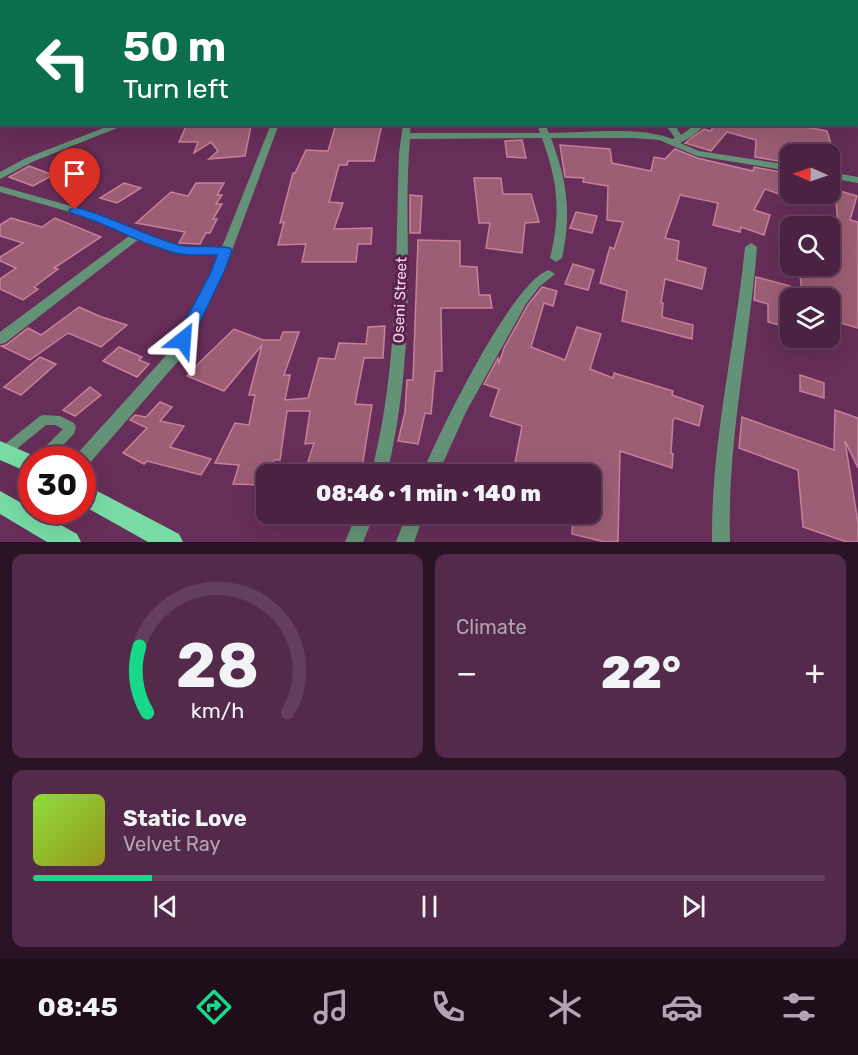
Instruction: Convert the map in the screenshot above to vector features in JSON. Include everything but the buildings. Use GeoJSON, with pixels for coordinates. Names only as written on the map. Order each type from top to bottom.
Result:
{"type":"FeatureCollection","features":[{"type":"Feature","properties":{"kind":"main road"},"geometry":{"type":"LineString","coordinates":[[2,451],[18,458]]}},
{"type":"Feature","properties":{"kind":"main road"},"geometry":{"type":"LineString","coordinates":[[96,501],[171,542]]}},
{"type":"Feature","properties":{"kind":"main road"},"geometry":{"type":"LineString","coordinates":[[0,502],[69,542]]}},
{"type":"Feature","properties":{"kind":"street"},"geometry":{"type":"LineString","coordinates":[[0,177],[29,160],[118,126]]}},
{"type":"Feature","properties":{"kind":"street"},"geometry":{"type":"LineString","coordinates":[[94,446],[175,355],[218,272],[274,126]]}},
{"type":"Feature","properties":{"kind":"street"},"geometry":{"type":"LineString","coordinates":[[670,126],[677,140]]}},
{"type":"Feature","properties":{"kind":"street"},"geometry":{"type":"LineString","coordinates":[[677,140],[699,126]]}},
{"type":"Feature","properties":{"kind":"street"},"geometry":{"type":"LineString","coordinates":[[543,129],[560,181],[565,207],[563,232],[556,258]]}},
{"type":"Feature","properties":{"kind":"street"},"geometry":{"type":"LineString","coordinates":[[407,130],[543,129],[633,135],[677,140],[697,153],[780,166]]}},
{"type":"Feature","properties":{"kind":"street","name":"Oseni Street"},"geometry":{"type":"LineString","coordinates":[[382,464],[390,437],[397,385],[404,153],[407,130]]}},
{"type":"Feature","properties":{"kind":"street"},"geometry":{"type":"LineString","coordinates":[[840,177],[858,180]]}},
{"type":"Feature","properties":{"kind":"street"},"geometry":{"type":"LineString","coordinates":[[0,189],[95,216],[137,235],[182,250],[225,251]]}},
{"type":"Feature","properties":{"kind":"street"},"geometry":{"type":"LineString","coordinates":[[0,339],[137,235]]}},
{"type":"Feature","properties":{"kind":"street"},"geometry":{"type":"LineString","coordinates":[[722,542],[720,518],[725,436],[745,314],[751,247]]}},
{"type":"Feature","properties":{"kind":"street"},"geometry":{"type":"LineString","coordinates":[[434,464],[446,434],[521,301],[535,284],[549,274]]}},
{"type":"Feature","properties":{"kind":"street"},"geometry":{"type":"LineString","coordinates":[[354,542],[361,524]]}},
{"type":"Feature","properties":{"kind":"street"},"geometry":{"type":"LineString","coordinates":[[405,542],[412,524]]}},
{"type":"Feature","properties":{"kind":"lane"},"geometry":{"type":"LineString","coordinates":[[2,451],[44,420],[56,420],[70,427],[70,430],[54,446]]}},
{"type":"Feature","properties":{"kind":"route"},"geometry":{"type":"LineString","coordinates":[[75,210],[182,250],[225,251],[218,272],[183,340]]}}]}
